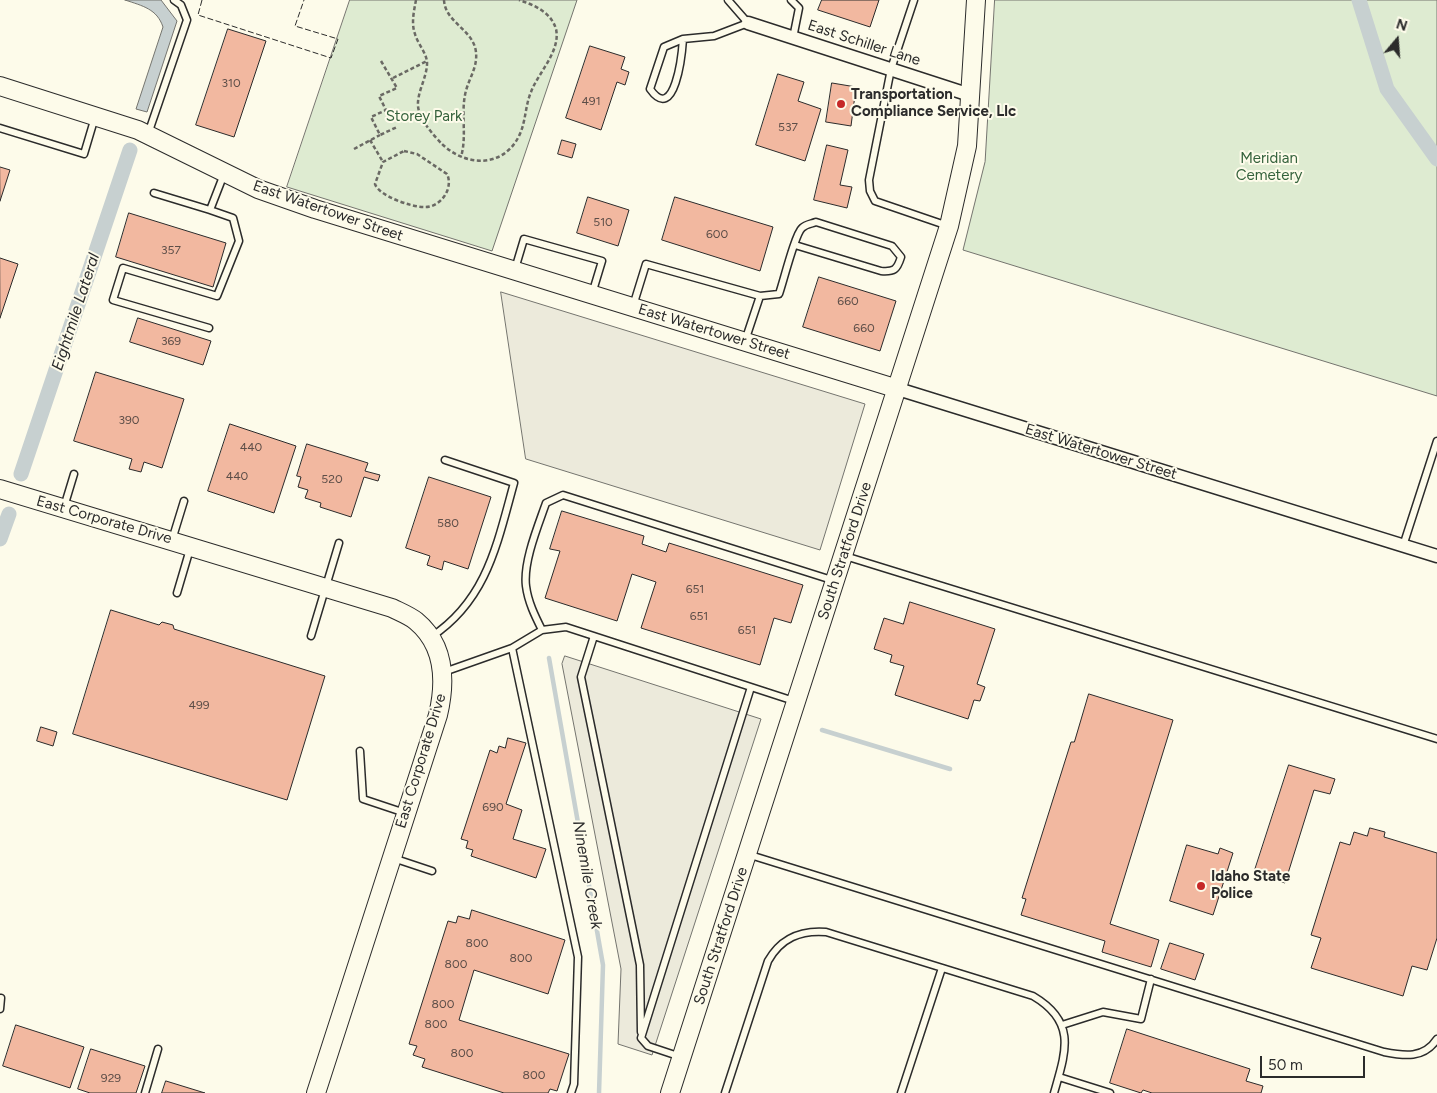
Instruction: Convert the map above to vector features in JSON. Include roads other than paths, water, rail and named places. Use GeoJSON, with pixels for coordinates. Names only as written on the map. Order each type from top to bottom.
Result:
{"type":"FeatureCollection","features":[{"type":"Feature","properties":{"kind":"street","name":"South Stratford Drive"},"geometry":{"type":"LineString","coordinates":[[670,1093],[949,226],[968,146],[976,0]]}},
{"type":"Feature","properties":{"kind":"street","name":"East Schiller Lane"},"geometry":{"type":"LineString","coordinates":[[748,23],[970,95]]}},
{"type":"Feature","properties":{"kind":"street","name":"East Watertower Street"},"geometry":{"type":"LineString","coordinates":[[0,86],[96,115],[148,135],[224,173],[272,194],[315,209],[1437,556]]}},
{"type":"Feature","properties":{"kind":"street","name":"East Corporate Drive"},"geometry":{"type":"LineString","coordinates":[[0,489],[392,608],[416,622],[438,651],[444,672],[443,693],[438,714],[316,1093]]}},
{"type":"Feature","properties":{"kind":"lane"},"geometry":{"type":"LineString","coordinates":[[148,135],[187,20],[181,5],[174,0]]}},
{"type":"Feature","properties":{"kind":"lane"},"geometry":{"type":"LineString","coordinates":[[683,39],[682,62],[671,95],[666,98],[659,98],[650,89],[664,47],[683,39],[714,36],[748,23],[728,0]]}},
{"type":"Feature","properties":{"kind":"lane"},"geometry":{"type":"LineString","coordinates":[[791,0],[799,8],[793,38]]}},
{"type":"Feature","properties":{"kind":"lane"},"geometry":{"type":"LineString","coordinates":[[914,0],[891,70],[869,180],[870,191],[876,200],[949,226]]}},
{"type":"Feature","properties":{"kind":"lane"},"geometry":{"type":"LineString","coordinates":[[0,128],[84,154],[96,115]]}},
{"type":"Feature","properties":{"kind":"lane"},"geometry":{"type":"LineString","coordinates":[[210,210],[224,173]]}},
{"type":"Feature","properties":{"kind":"lane"},"geometry":{"type":"LineString","coordinates":[[154,193],[233,218],[239,241],[217,296],[123,268],[113,300],[209,328]]}},
{"type":"Feature","properties":{"kind":"lane"},"geometry":{"type":"LineString","coordinates":[[633,308],[646,264],[760,296],[779,294],[800,229],[816,222],[892,246],[901,257],[897,268],[892,272],[881,271],[795,245]]}},
{"type":"Feature","properties":{"kind":"lane"},"geometry":{"type":"LineString","coordinates":[[514,271],[524,239],[602,261],[592,295]]}},
{"type":"Feature","properties":{"kind":"lane"},"geometry":{"type":"LineString","coordinates":[[745,342],[760,296]]}},
{"type":"Feature","properties":{"kind":"lane"},"geometry":{"type":"LineString","coordinates":[[1403,546],[1437,441]]}},
{"type":"Feature","properties":{"kind":"lane"},"geometry":{"type":"LineString","coordinates":[[430,638],[452,624],[470,601],[491,563],[514,483],[445,460]]}},
{"type":"Feature","properties":{"kind":"lane"},"geometry":{"type":"LineString","coordinates":[[63,509],[74,474]]}},
{"type":"Feature","properties":{"kind":"lane"},"geometry":{"type":"LineString","coordinates":[[542,630],[532,609],[526,585],[530,555],[546,503],[563,496],[836,581]]}},
{"type":"Feature","properties":{"kind":"lane"},"geometry":{"type":"LineString","coordinates":[[172,540],[184,501]]}},
{"type":"Feature","properties":{"kind":"lane"},"geometry":{"type":"LineString","coordinates":[[311,636],[339,543]]}},
{"type":"Feature","properties":{"kind":"lane"},"geometry":{"type":"LineString","coordinates":[[177,593],[191,546]]}},
{"type":"Feature","properties":{"kind":"lane"},"geometry":{"type":"LineString","coordinates":[[844,556],[1437,739]]}},
{"type":"Feature","properties":{"kind":"lane"},"geometry":{"type":"LineString","coordinates":[[444,672],[512,648],[542,630],[566,627],[797,702]]}},
{"type":"Feature","properties":{"kind":"lane"},"geometry":{"type":"LineString","coordinates":[[594,636],[581,677],[640,965],[641,1038],[648,1046],[682,1057]]}},
{"type":"Feature","properties":{"kind":"lane"},"geometry":{"type":"LineString","coordinates":[[512,648],[578,957],[574,1084],[571,1093]]}},
{"type":"Feature","properties":{"kind":"lane"},"geometry":{"type":"LineString","coordinates":[[641,1038],[752,687]]}},
{"type":"Feature","properties":{"kind":"lane"},"geometry":{"type":"LineString","coordinates":[[360,751],[363,799],[406,813]]}},
{"type":"Feature","properties":{"kind":"lane"},"geometry":{"type":"LineString","coordinates":[[747,854],[1401,1056],[1414,1056],[1424,1051],[1437,1039]]}},
{"type":"Feature","properties":{"kind":"lane"},"geometry":{"type":"LineString","coordinates":[[392,858],[432,871]]}},
{"type":"Feature","properties":{"kind":"lane"},"geometry":{"type":"LineString","coordinates":[[725,1093],[768,961],[773,952],[789,938],[813,931],[826,932],[1032,996],[1045,1004],[1062,1025],[1066,1047],[1054,1093]]}},
{"type":"Feature","properties":{"kind":"lane"},"geometry":{"type":"LineString","coordinates":[[900,1093],[942,968]]}},
{"type":"Feature","properties":{"kind":"lane"},"geometry":{"type":"LineString","coordinates":[[1062,1025],[1103,1012],[1141,1019],[1151,980]]}},
{"type":"Feature","properties":{"kind":"lane"},"geometry":{"type":"LineString","coordinates":[[0,1009],[1,998]]}},
{"type":"Feature","properties":{"kind":"lane"},"geometry":{"type":"LineString","coordinates":[[145,1093],[158,1049]]}},
{"type":"Feature","properties":{"kind":"lane"},"geometry":{"type":"LineString","coordinates":[[1059,1077],[1110,1093]]}},
{"type":"Feature","properties":{"kind":"waterway"},"geometry":{"type":"LineString","coordinates":[[1359,0],[1387,89],[1437,159]]}},
{"type":"Feature","properties":{"kind":"waterway","name":"Eightmile Lateral"},"geometry":{"type":"LineString","coordinates":[[21,474],[130,150]]}},
{"type":"Feature","properties":{"kind":"waterway","name":"Eightmile Lateral"},"geometry":{"type":"LineString","coordinates":[[0,539],[9,514]]}},
{"type":"Feature","properties":{"kind":"waterway","name":"Ninemile Creek"},"geometry":{"type":"LineString","coordinates":[[549,658],[603,965],[599,1093]]}},
{"type":"Feature","properties":{"kind":"waterway"},"geometry":{"type":"LineString","coordinates":[[822,730],[950,769]]}},
{"type":"Feature","properties":{"kind":"place","name":"Transportation Compliance Service, Llc"},"geometry":{"type":"Point","coordinates":[841,104]}},
{"type":"Feature","properties":{"kind":"place","name":"Idaho State Police"},"geometry":{"type":"Point","coordinates":[1201,886]}},
{"type":"Feature","properties":{"kind":"park label","name":"Storey Park"},"geometry":{"type":"Point","coordinates":[424,117]}},
{"type":"Feature","properties":{"kind":"park label","name":"Meridian Cemetery"},"geometry":{"type":"Point","coordinates":[1269,168]}}]}
